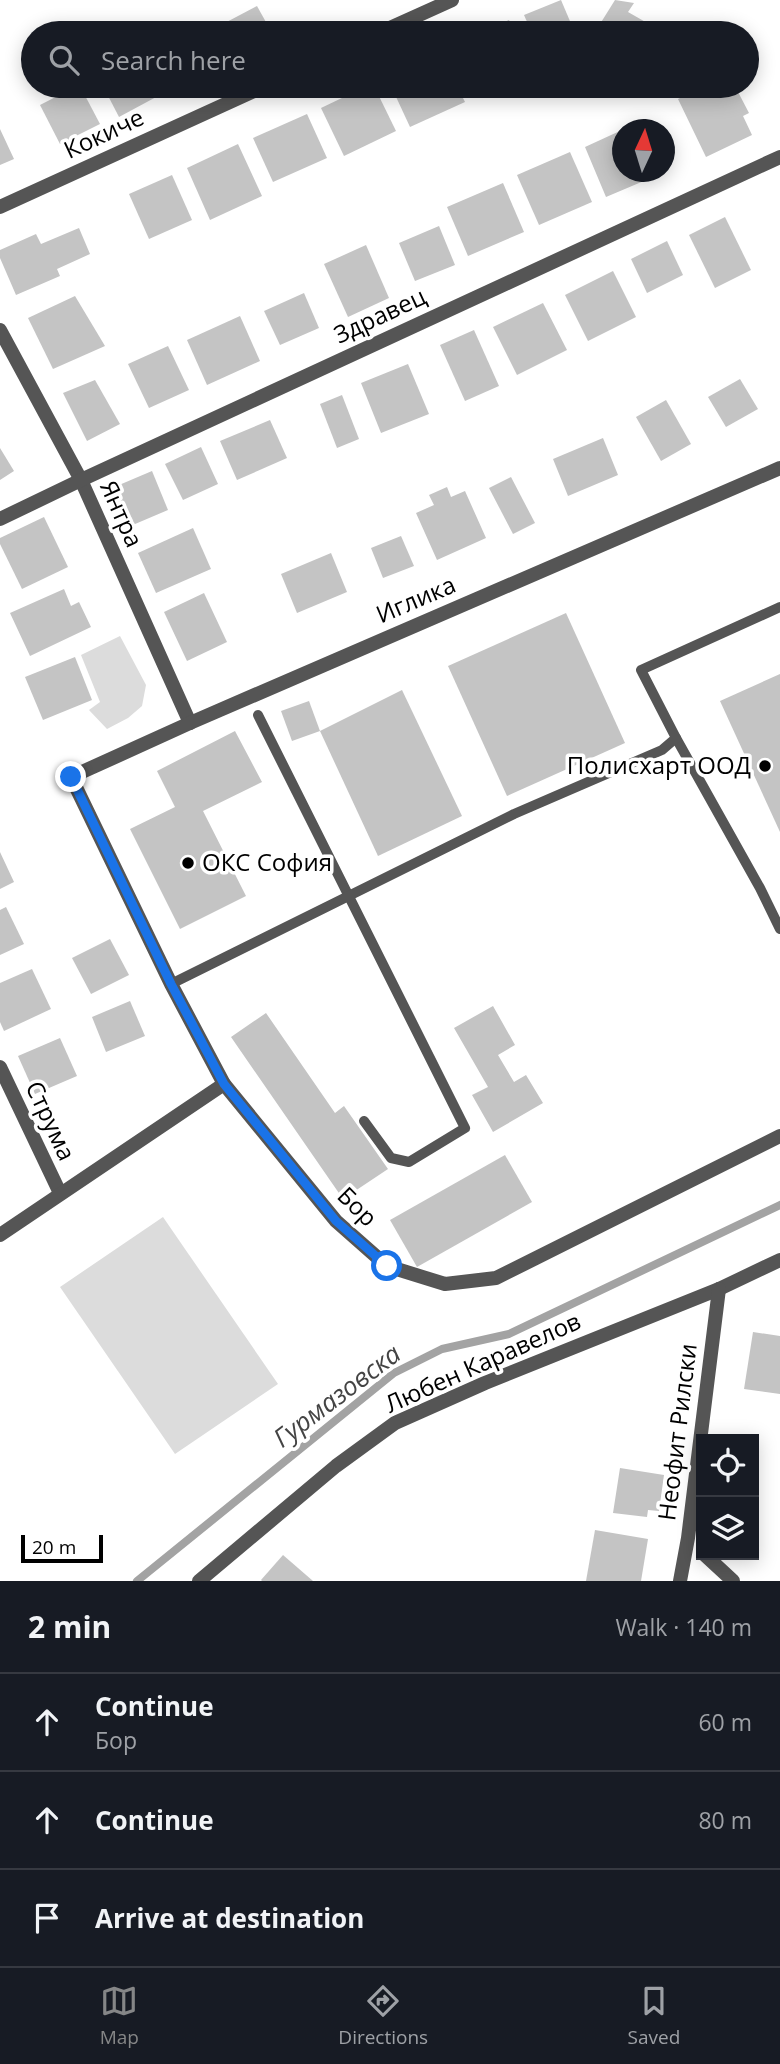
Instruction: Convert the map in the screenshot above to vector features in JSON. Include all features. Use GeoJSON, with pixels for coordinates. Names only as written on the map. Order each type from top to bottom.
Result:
{"type":"FeatureCollection","features":[{"type":"Feature","properties":{"kind":"street"},"geometry":{"type":"LineString","coordinates":[[406,21],[452,0]]}},
{"type":"Feature","properties":{"kind":"street","name":"Кокиче"},"geometry":{"type":"LineString","coordinates":[[0,207],[239,98]]}},
{"type":"Feature","properties":{"kind":"street","name":"Здравец"},"geometry":{"type":"LineString","coordinates":[[0,519],[780,157]]}},
{"type":"Feature","properties":{"kind":"street","name":"Янтра"},"geometry":{"type":"LineString","coordinates":[[0,330],[81,480],[190,723]]}},
{"type":"Feature","properties":{"kind":"street","name":"Иглика"},"geometry":{"type":"LineString","coordinates":[[71,777],[780,468]]}},
{"type":"Feature","properties":{"kind":"street","name":"Бор"},"geometry":{"type":"LineString","coordinates":[[71,777],[171,984],[224,1084],[336,1221],[387,1266],[445,1284],[496,1278],[780,1136]]}},
{"type":"Feature","properties":{"kind":"street","name":"Струма"},"geometry":{"type":"LineString","coordinates":[[0,1068],[60,1193]]}},
{"type":"Feature","properties":{"kind":"street"},"geometry":{"type":"LineString","coordinates":[[0,1235],[224,1084]]}},
{"type":"Feature","properties":{"kind":"street","name":"Любен Каравелов"},"geometry":{"type":"LineString","coordinates":[[210,1578],[336,1466],[395,1423],[485,1383],[719,1289],[780,1260]]}},
{"type":"Feature","properties":{"kind":"street","name":"Неофит Рилски"},"geometry":{"type":"LineString","coordinates":[[680,1581],[688,1538],[719,1289]]}},
{"type":"Feature","properties":{"kind":"street"},"geometry":{"type":"LineString","coordinates":[[688,1538],[696,1546]]}},
{"type":"Feature","properties":{"kind":"street"},"geometry":{"type":"LineString","coordinates":[[710,1560],[733,1581]]}},
{"type":"Feature","properties":{"kind":"lane"},"geometry":{"type":"LineString","coordinates":[[780,607],[641,670],[780,929]]}},
{"type":"Feature","properties":{"kind":"lane"},"geometry":{"type":"LineString","coordinates":[[258,715],[465,1128],[409,1162],[391,1158],[364,1121]]}},
{"type":"Feature","properties":{"kind":"lane"},"geometry":{"type":"LineString","coordinates":[[171,984],[514,814],[662,750],[676,738]]}},
{"type":"Feature","properties":{"kind":"shaded area"},"geometry":{"type":"Polygon","coordinates":[[[120,636],[146,685],[142,706],[128,718],[107,729],[89,710],[100,702],[81,655],[120,636]]]}},
{"type":"Feature","properties":{"kind":"shaded area"},"geometry":{"type":"Polygon","coordinates":[[[163,1217],[278,1384],[175,1454],[60,1287],[163,1217]]]}},
{"type":"Feature","properties":{"kind":"building"},"geometry":{"type":"Polygon","coordinates":[[[561,0],[570,21],[527,21],[524,15],[561,0]]]}},
{"type":"Feature","properties":{"kind":"building"},"geometry":{"type":"Polygon","coordinates":[[[615,0],[634,3],[628,12],[644,21],[602,21],[615,0]]]}},
{"type":"Feature","properties":{"kind":"building"},"geometry":{"type":"Polygon","coordinates":[[[257,6],[265,21],[229,21],[257,6]]]}},
{"type":"Feature","properties":{"kind":"building"},"geometry":{"type":"Polygon","coordinates":[[[54,98],[86,98],[100,124],[60,144],[40,105],[54,98]]]}},
{"type":"Feature","properties":{"kind":"building"},"geometry":{"type":"Polygon","coordinates":[[[109,98],[154,98],[119,117],[109,98]]]}},
{"type":"Feature","properties":{"kind":"building"},"geometry":{"type":"Polygon","coordinates":[[[342,98],[380,98],[396,131],[344,156],[321,108],[342,98]]]}},
{"type":"Feature","properties":{"kind":"building"},"geometry":{"type":"Polygon","coordinates":[[[397,98],[463,98],[465,102],[410,127],[397,98]]]}},
{"type":"Feature","properties":{"kind":"building"},"geometry":{"type":"Polygon","coordinates":[[[741,98],[749,113],[743,116],[752,135],[706,157],[678,99],[741,98]]]}},
{"type":"Feature","properties":{"kind":"building"},"geometry":{"type":"Polygon","coordinates":[[[307,114],[327,158],[273,182],[253,138],[307,114]]]}},
{"type":"Feature","properties":{"kind":"building"},"geometry":{"type":"Polygon","coordinates":[[[0,129],[14,159],[0,165],[0,129]]]}},
{"type":"Feature","properties":{"kind":"building"},"geometry":{"type":"Polygon","coordinates":[[[612,135],[612,182],[641,182],[606,197],[585,147],[612,135]]]}},
{"type":"Feature","properties":{"kind":"building"},"geometry":{"type":"Polygon","coordinates":[[[238,144],[262,196],[210,220],[187,168],[238,144]]]}},
{"type":"Feature","properties":{"kind":"building"},"geometry":{"type":"Polygon","coordinates":[[[570,152],[592,202],[539,225],[517,175],[570,152]]]}},
{"type":"Feature","properties":{"kind":"building"},"geometry":{"type":"Polygon","coordinates":[[[172,175],[192,220],[149,239],[129,194],[172,175]]]}},
{"type":"Feature","properties":{"kind":"building"},"geometry":{"type":"Polygon","coordinates":[[[503,183],[524,232],[468,256],[447,207],[503,183]]]}},
{"type":"Feature","properties":{"kind":"building"},"geometry":{"type":"Polygon","coordinates":[[[725,217],[751,270],[715,288],[689,235],[725,217]]]}},
{"type":"Feature","properties":{"kind":"building"},"geometry":{"type":"Polygon","coordinates":[[[439,226],[455,265],[415,281],[399,243],[439,226]]]}},
{"type":"Feature","properties":{"kind":"building"},"geometry":{"type":"Polygon","coordinates":[[[79,228],[90,254],[57,269],[60,276],[16,295],[0,258],[0,250],[36,234],[41,244],[79,228]]]}},
{"type":"Feature","properties":{"kind":"building"},"geometry":{"type":"Polygon","coordinates":[[[667,241],[683,275],[647,293],[631,259],[667,241]]]}},
{"type":"Feature","properties":{"kind":"building"},"geometry":{"type":"Polygon","coordinates":[[[366,245],[389,298],[348,317],[324,264],[366,245]]]}},
{"type":"Feature","properties":{"kind":"building"},"geometry":{"type":"Polygon","coordinates":[[[613,271],[636,317],[588,341],[565,295],[613,271]]]}},
{"type":"Feature","properties":{"kind":"building"},"geometry":{"type":"Polygon","coordinates":[[[304,293],[319,328],[280,345],[264,311],[304,293]]]}},
{"type":"Feature","properties":{"kind":"building"},"geometry":{"type":"Polygon","coordinates":[[[75,296],[105,346],[53,369],[28,318],[75,296]]]}},
{"type":"Feature","properties":{"kind":"building"},"geometry":{"type":"Polygon","coordinates":[[[543,303],[567,350],[517,375],[493,327],[543,303]]]}},
{"type":"Feature","properties":{"kind":"building"},"geometry":{"type":"Polygon","coordinates":[[[240,316],[260,361],[207,385],[187,340],[240,316]]]}},
{"type":"Feature","properties":{"kind":"building"},"geometry":{"type":"Polygon","coordinates":[[[474,330],[499,386],[465,401],[440,345],[474,330]]]}},
{"type":"Feature","properties":{"kind":"building"},"geometry":{"type":"Polygon","coordinates":[[[168,346],[189,390],[149,408],[128,364],[168,346]]]}},
{"type":"Feature","properties":{"kind":"building"},"geometry":{"type":"Polygon","coordinates":[[[408,364],[429,414],[381,433],[361,383],[408,364]]]}},
{"type":"Feature","properties":{"kind":"building"},"geometry":{"type":"Polygon","coordinates":[[[740,379],[758,409],[726,427],[708,397],[740,379]]]}},
{"type":"Feature","properties":{"kind":"building"},"geometry":{"type":"Polygon","coordinates":[[[95,380],[120,424],[87,441],[63,393],[95,380]]]}},
{"type":"Feature","properties":{"kind":"building"},"geometry":{"type":"Polygon","coordinates":[[[342,395],[359,439],[337,448],[320,404],[342,395]]]}},
{"type":"Feature","properties":{"kind":"building"},"geometry":{"type":"Polygon","coordinates":[[[666,400],[691,444],[661,461],[636,417],[666,400]]]}},
{"type":"Feature","properties":{"kind":"building"},"geometry":{"type":"Polygon","coordinates":[[[270,420],[287,458],[237,480],[220,441],[270,420]]]}},
{"type":"Feature","properties":{"kind":"building"},"geometry":{"type":"Polygon","coordinates":[[[603,438],[618,475],[568,496],[553,459],[603,438]]]}},
{"type":"Feature","properties":{"kind":"building"},"geometry":{"type":"Polygon","coordinates":[[[201,447],[218,484],[183,500],[165,464],[201,447]]]}},
{"type":"Feature","properties":{"kind":"building"},"geometry":{"type":"Polygon","coordinates":[[[0,448],[14,471],[0,480],[0,448]]]}},
{"type":"Feature","properties":{"kind":"building"},"geometry":{"type":"Polygon","coordinates":[[[152,471],[168,510],[128,527],[112,488],[152,471]]]}},
{"type":"Feature","properties":{"kind":"building"},"geometry":{"type":"Polygon","coordinates":[[[511,477],[535,523],[513,534],[489,488],[511,477]]]}},
{"type":"Feature","properties":{"kind":"building"},"geometry":{"type":"Polygon","coordinates":[[[447,487],[451,497],[465,491],[486,538],[437,560],[416,513],[434,505],[429,495],[447,487]]]}},
{"type":"Feature","properties":{"kind":"building"},"geometry":{"type":"Polygon","coordinates":[[[44,517],[68,567],[22,589],[0,544],[0,538],[44,517]]]}},
{"type":"Feature","properties":{"kind":"building"},"geometry":{"type":"Polygon","coordinates":[[[193,528],[211,569],[156,593],[138,553],[193,528]]]}},
{"type":"Feature","properties":{"kind":"building"},"geometry":{"type":"Polygon","coordinates":[[[401,536],[414,566],[383,578],[371,548],[401,536]]]}},
{"type":"Feature","properties":{"kind":"building"},"geometry":{"type":"Polygon","coordinates":[[[331,553],[347,592],[297,613],[281,574],[331,553]]]}},
{"type":"Feature","properties":{"kind":"building"},"geometry":{"type":"Polygon","coordinates":[[[64,589],[71,606],[79,602],[91,627],[30,656],[10,613],[64,589]]]}},
{"type":"Feature","properties":{"kind":"building"},"geometry":{"type":"Polygon","coordinates":[[[204,593],[227,642],[187,661],[164,612],[204,593]]]}},
{"type":"Feature","properties":{"kind":"building"},"geometry":{"type":"Polygon","coordinates":[[[566,613],[625,743],[507,796],[448,666],[566,613]]]}},
{"type":"Feature","properties":{"kind":"building"},"geometry":{"type":"Polygon","coordinates":[[[75,657],[92,700],[43,720],[25,677],[75,657]]]}},
{"type":"Feature","properties":{"kind":"building","name":"Полисхарт ООД"},"geometry":{"type":"Polygon","coordinates":[[[780,674],[780,832],[720,701],[780,674]]]}},
{"type":"Feature","properties":{"kind":"building"},"geometry":{"type":"Polygon","coordinates":[[[402,690],[462,816],[378,856],[320,731],[402,690]]]}},
{"type":"Feature","properties":{"kind":"building"},"geometry":{"type":"Polygon","coordinates":[[[309,701],[320,731],[292,741],[281,711],[309,701]]]}},
{"type":"Feature","properties":{"kind":"building","name":"ОКС София"},"geometry":{"type":"Polygon","coordinates":[[[235,731],[262,782],[203,811],[246,896],[180,929],[130,829],[175,807],[157,771],[235,731]]]}},
{"type":"Feature","properties":{"kind":"building"},"geometry":{"type":"Polygon","coordinates":[[[0,852],[14,882],[0,889],[0,852]]]}},
{"type":"Feature","properties":{"kind":"building"},"geometry":{"type":"Polygon","coordinates":[[[6,907],[24,944],[0,955],[0,910],[6,907]]]}},
{"type":"Feature","properties":{"kind":"building"},"geometry":{"type":"Polygon","coordinates":[[[110,939],[129,975],[91,994],[72,958],[110,939]]]}},
{"type":"Feature","properties":{"kind":"building"},"geometry":{"type":"Polygon","coordinates":[[[32,969],[51,1009],[4,1031],[0,1022],[0,983],[32,969]]]}},
{"type":"Feature","properties":{"kind":"building"},"geometry":{"type":"Polygon","coordinates":[[[130,1001],[145,1036],[106,1052],[92,1017],[130,1001]]]}},
{"type":"Feature","properties":{"kind":"building"},"geometry":{"type":"Polygon","coordinates":[[[493,1006],[515,1045],[498,1055],[514,1082],[526,1075],[543,1103],[493,1132],[472,1095],[488,1087],[454,1028],[493,1006]]]}},
{"type":"Feature","properties":{"kind":"building"},"geometry":{"type":"Polygon","coordinates":[[[266,1013],[335,1113],[344,1106],[388,1169],[343,1199],[231,1037],[266,1013]]]}},
{"type":"Feature","properties":{"kind":"building"},"geometry":{"type":"Polygon","coordinates":[[[60,1038],[77,1076],[35,1094],[18,1056],[60,1038]]]}},
{"type":"Feature","properties":{"kind":"building"},"geometry":{"type":"Polygon","coordinates":[[[505,1155],[532,1202],[417,1267],[390,1220],[505,1155]]]}},
{"type":"Feature","properties":{"kind":"building"},"geometry":{"type":"Polygon","coordinates":[[[753,1332],[780,1336],[780,1394],[744,1389],[753,1332]]]}},
{"type":"Feature","properties":{"kind":"building"},"geometry":{"type":"Polygon","coordinates":[[[620,1468],[664,1475],[659,1511],[648,1510],[647,1517],[613,1513],[620,1468]]]}},
{"type":"Feature","properties":{"kind":"building"},"geometry":{"type":"Polygon","coordinates":[[[595,1530],[648,1539],[641,1581],[586,1581],[595,1530]]]}},
{"type":"Feature","properties":{"kind":"building"},"geometry":{"type":"Polygon","coordinates":[[[283,1555],[313,1581],[262,1581],[283,1555]]]}},
{"type":"Feature","properties":{"kind":"waterway","name":"Гурмазовска"},"geometry":{"type":"LineString","coordinates":[[137,1581],[394,1373],[442,1349],[509,1334],[780,1205]]}},
{"type":"Feature","properties":{"kind":"place","name":"Полисхарт ООД"},"geometry":{"type":"Point","coordinates":[765,766]}},
{"type":"Feature","properties":{"kind":"place","name":"ОКС София"},"geometry":{"type":"Point","coordinates":[188,863]}},
{"type":"Feature","properties":{"kind":"route"},"geometry":{"type":"LineString","coordinates":[[71,777],[171,984],[224,1084],[336,1221],[387,1266]]}}]}
